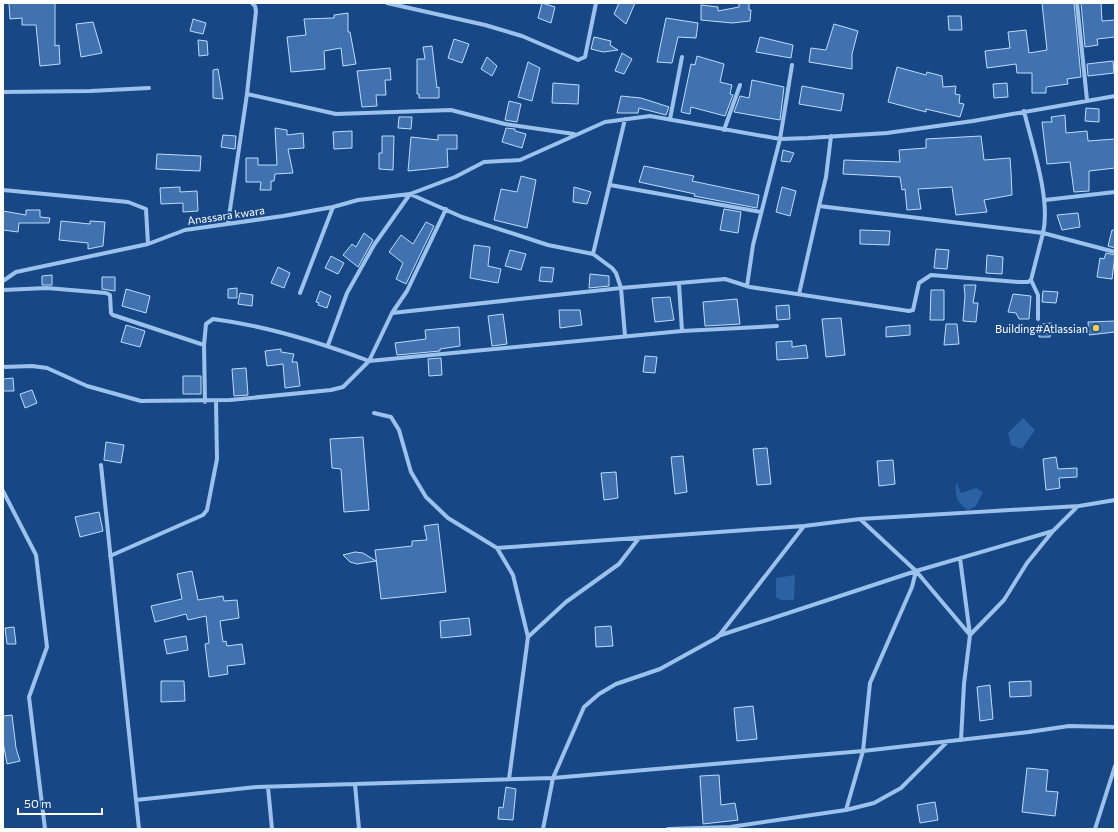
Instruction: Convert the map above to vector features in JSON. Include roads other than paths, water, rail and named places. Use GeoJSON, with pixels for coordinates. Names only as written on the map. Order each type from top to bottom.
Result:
{"type":"FeatureCollection","features":[{"type":"Feature","properties":{"kind":"street"},"geometry":{"type":"LineString","coordinates":[[228,223],[247,94],[256,11],[255,6],[252,3]]}},
{"type":"Feature","properties":{"kind":"street"},"geometry":{"type":"LineString","coordinates":[[387,3],[492,27],[522,36],[578,60],[585,57],[596,3]]}},
{"type":"Feature","properties":{"kind":"street"},"geometry":{"type":"LineString","coordinates":[[1077,3],[1087,100]]}},
{"type":"Feature","properties":{"kind":"street"},"geometry":{"type":"LineString","coordinates":[[670,119],[682,57]]}},
{"type":"Feature","properties":{"kind":"street"},"geometry":{"type":"LineString","coordinates":[[747,286],[761,212],[780,139],[792,65]]}},
{"type":"Feature","properties":{"kind":"street"},"geometry":{"type":"LineString","coordinates":[[724,130],[740,86]]}},
{"type":"Feature","properties":{"kind":"street"},"geometry":{"type":"LineString","coordinates":[[3,92],[90,91],[149,88]]}},
{"type":"Feature","properties":{"kind":"street"},"geometry":{"type":"LineString","coordinates":[[247,94],[336,114],[451,110],[504,124],[574,134]]}},
{"type":"Feature","properties":{"kind":"street","name":"Anassara kwara"},"geometry":{"type":"LineString","coordinates":[[3,281],[16,272],[148,244],[185,230],[333,207],[358,200],[410,194],[455,177],[484,162],[520,160],[574,134],[605,122],[650,116],[780,139],[887,133],[973,121],[1115,96]]}},
{"type":"Feature","properties":{"kind":"street"},"geometry":{"type":"LineString","coordinates":[[1024,111],[1045,200],[1046,220],[1031,280],[1038,294],[1038,319]]}},
{"type":"Feature","properties":{"kind":"street"},"geometry":{"type":"LineString","coordinates":[[593,254],[625,120]]}},
{"type":"Feature","properties":{"kind":"street"},"geometry":{"type":"LineString","coordinates":[[799,294],[826,176],[831,136]]}},
{"type":"Feature","properties":{"kind":"street"},"geometry":{"type":"LineString","coordinates":[[610,185],[761,212]]}},
{"type":"Feature","properties":{"kind":"street"},"geometry":{"type":"LineString","coordinates":[[3,190],[128,202],[146,209],[148,244]]}},
{"type":"Feature","properties":{"kind":"street"},"geometry":{"type":"LineString","coordinates":[[1045,200],[1115,192]]}},
{"type":"Feature","properties":{"kind":"street"},"geometry":{"type":"LineString","coordinates":[[328,345],[347,293],[374,244],[410,194],[462,217],[548,245],[593,254],[614,270],[620,288],[625,336]]}},
{"type":"Feature","properties":{"kind":"street"},"geometry":{"type":"LineString","coordinates":[[819,206],[1043,233],[1115,252]]}},
{"type":"Feature","properties":{"kind":"street"},"geometry":{"type":"LineString","coordinates":[[300,293],[333,207]]}},
{"type":"Feature","properties":{"kind":"street"},"geometry":{"type":"LineString","coordinates":[[3,367],[32,366],[47,368],[87,386],[134,400],[205,402],[337,389],[343,387],[369,361],[392,313],[406,291],[446,209]]}},
{"type":"Feature","properties":{"kind":"street"},"geometry":{"type":"LineString","coordinates":[[392,313],[620,288],[725,279],[747,286],[909,311],[913,310],[916,306],[919,283],[931,274],[1019,282],[1028,282],[1031,280]]}},
{"type":"Feature","properties":{"kind":"street"},"geometry":{"type":"LineString","coordinates":[[679,284],[682,331]]}},
{"type":"Feature","properties":{"kind":"street"},"geometry":{"type":"LineString","coordinates":[[3,290],[47,288],[106,293],[110,295],[111,313],[113,315],[204,345]]}},
{"type":"Feature","properties":{"kind":"street"},"geometry":{"type":"LineString","coordinates":[[205,402],[204,345],[206,324],[213,319],[244,323],[328,345],[369,361],[682,331],[777,326]]}},
{"type":"Feature","properties":{"kind":"street"},"geometry":{"type":"LineString","coordinates":[[110,556],[203,515],[207,510],[217,459],[216,401]]}},
{"type":"Feature","properties":{"kind":"street"},"geometry":{"type":"LineString","coordinates":[[374,413],[390,418],[399,430],[411,472],[426,497],[448,518],[497,548],[513,575],[528,637],[509,779]]}},
{"type":"Feature","properties":{"kind":"street"},"geometry":{"type":"LineString","coordinates":[[101,465],[139,829]]}},
{"type":"Feature","properties":{"kind":"street"},"geometry":{"type":"LineString","coordinates":[[3,491],[36,555],[39,566],[41,605],[47,647],[29,697],[45,829]]}},
{"type":"Feature","properties":{"kind":"street"},"geometry":{"type":"LineString","coordinates":[[497,548],[804,526],[860,519],[1079,506],[1115,500]]}},
{"type":"Feature","properties":{"kind":"street"},"geometry":{"type":"LineString","coordinates":[[970,635],[1004,600],[1031,558],[1053,531],[1079,506]]}},
{"type":"Feature","properties":{"kind":"street"},"geometry":{"type":"LineString","coordinates":[[860,519],[916,571],[970,635]]}},
{"type":"Feature","properties":{"kind":"street"},"geometry":{"type":"LineString","coordinates":[[718,636],[804,526]]}},
{"type":"Feature","properties":{"kind":"street"},"geometry":{"type":"LineString","coordinates":[[543,829],[553,778],[584,707],[599,694],[616,684],[660,669],[718,636],[916,571],[1053,531]]}},
{"type":"Feature","properties":{"kind":"street"},"geometry":{"type":"LineString","coordinates":[[528,637],[566,602],[619,564],[639,538]]}},
{"type":"Feature","properties":{"kind":"street"},"geometry":{"type":"LineString","coordinates":[[960,558],[970,635],[964,684],[961,740]]}},
{"type":"Feature","properties":{"kind":"street"},"geometry":{"type":"LineString","coordinates":[[846,810],[863,751],[870,684],[912,587],[916,571]]}},
{"type":"Feature","properties":{"kind":"street"},"geometry":{"type":"LineString","coordinates":[[136,800],[268,787],[553,778],[863,751],[1069,726],[1115,727]]}},
{"type":"Feature","properties":{"kind":"street"},"geometry":{"type":"LineString","coordinates":[[668,829],[730,828],[846,810],[874,803],[901,788],[948,741]]}},
{"type":"Feature","properties":{"kind":"street"},"geometry":{"type":"LineString","coordinates":[[1095,829],[1115,766]]}},
{"type":"Feature","properties":{"kind":"street"},"geometry":{"type":"LineString","coordinates":[[355,784],[359,829]]}},
{"type":"Feature","properties":{"kind":"street"},"geometry":{"type":"LineString","coordinates":[[268,787],[272,829]]}},
{"type":"Feature","properties":{"kind":"place","name":"Building#Atlassian"},"geometry":{"type":"Point","coordinates":[1096,328]}}]}
